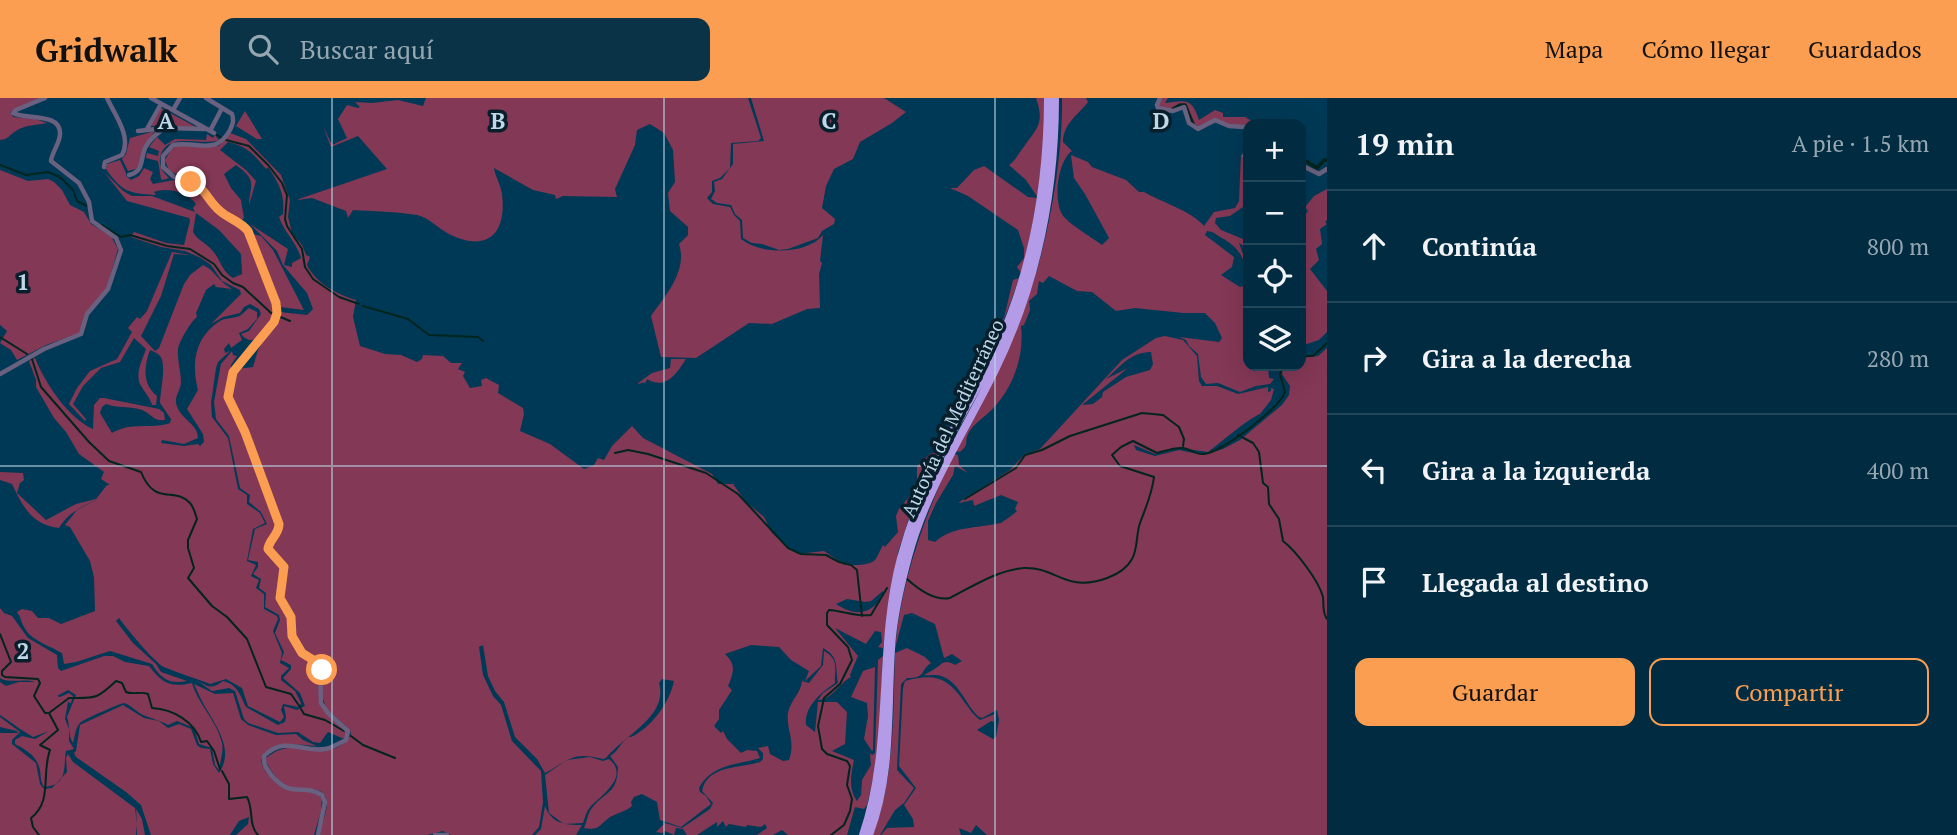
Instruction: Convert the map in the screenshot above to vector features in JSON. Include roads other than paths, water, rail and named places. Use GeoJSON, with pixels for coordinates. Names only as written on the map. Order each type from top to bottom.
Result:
{"type":"FeatureCollection","features":[{"type":"Feature","properties":{"kind":"highway","name":"Autovía del Mediterráneo"},"geometry":{"type":"LineString","coordinates":[[869,835],[877,811],[888,754],[889,616],[921,499],[998,346],[1021,284],[1041,204],[1048,135],[1048,98]]}},
{"type":"Feature","properties":{"kind":"highway","name":"Autovía del Mediterráneo"},"geometry":{"type":"LineString","coordinates":[[900,574],[929,496],[993,373],[1028,288],[1049,198],[1055,143],[1055,98]]}},
{"type":"Feature","properties":{"kind":"highway","name":"Autovía del Mediterráneo"},"geometry":{"type":"LineString","coordinates":[[862,835],[881,754],[888,659]]}},
{"type":"Feature","properties":{"kind":"street"},"geometry":{"type":"LineString","coordinates":[[0,374],[44,349],[83,332],[88,314],[108,289],[121,250],[116,238],[92,221],[89,202],[76,179],[52,163],[51,158],[60,137],[59,129],[53,122],[13,113],[45,98]]}},
{"type":"Feature","properties":{"kind":"street"},"geometry":{"type":"LineString","coordinates":[[104,167],[105,162],[122,155],[126,146],[122,128],[107,98]]}},
{"type":"Feature","properties":{"kind":"street"},"geometry":{"type":"LineString","coordinates":[[151,98],[210,131]]}},
{"type":"Feature","properties":{"kind":"street"},"geometry":{"type":"LineString","coordinates":[[173,110],[180,98]]}},
{"type":"Feature","properties":{"kind":"street"},"geometry":{"type":"LineString","coordinates":[[206,98],[226,108],[233,117],[224,140],[213,145],[173,145],[165,152],[162,161],[169,174],[200,187],[220,211],[240,222],[248,231],[277,309],[274,322],[233,372],[228,397],[245,432],[279,524],[278,532],[268,549],[284,567],[280,598],[291,617],[292,636],[302,653],[320,667],[320,695],[324,708],[348,731],[346,740],[328,748],[321,750],[292,745],[264,756],[264,765],[281,785],[290,790],[314,791],[322,795],[325,802],[318,835]]}},
{"type":"Feature","properties":{"kind":"street"},"geometry":{"type":"LineString","coordinates":[[1160,98],[1157,105],[1166,111],[1184,107],[1189,122],[1198,129],[1215,120],[1229,126],[1243,127]]}},
{"type":"Feature","properties":{"kind":"street"},"geometry":{"type":"LineString","coordinates":[[146,130],[161,104]]}},
{"type":"Feature","properties":{"kind":"street"},"geometry":{"type":"LineString","coordinates":[[210,131],[221,110]]}},
{"type":"Feature","properties":{"kind":"street"},"geometry":{"type":"LineString","coordinates":[[138,131],[166,128],[210,131]]}},
{"type":"Feature","properties":{"kind":"street"},"geometry":{"type":"LineString","coordinates":[[129,174],[139,170],[146,147],[154,136],[166,128]]}},
{"type":"Feature","properties":{"kind":"street"},"geometry":{"type":"LineString","coordinates":[[1306,167],[1319,174],[1327,169]]}},
{"type":"Feature","properties":{"kind":"street"},"geometry":{"type":"LineString","coordinates":[[435,835],[447,835]]}},
{"type":"Feature","properties":{"kind":"waterway"},"geometry":{"type":"LineString","coordinates":[[1173,109],[1185,105],[1193,124]]}},
{"type":"Feature","properties":{"kind":"waterway"},"geometry":{"type":"LineString","coordinates":[[217,135],[222,138]]}},
{"type":"Feature","properties":{"kind":"waterway"},"geometry":{"type":"LineString","coordinates":[[226,140],[249,146],[282,183],[287,195],[287,226],[302,249],[305,267],[313,279],[339,297],[359,304]]}},
{"type":"Feature","properties":{"kind":"waterway"},"geometry":{"type":"LineString","coordinates":[[1306,161],[1317,168],[1327,160]]}},
{"type":"Feature","properties":{"kind":"waterway"},"geometry":{"type":"LineString","coordinates":[[0,165],[26,175],[48,172],[60,177],[73,190],[77,201],[87,206]]}},
{"type":"Feature","properties":{"kind":"waterway"},"geometry":{"type":"LineString","coordinates":[[102,225],[121,237],[130,235],[167,246],[190,249],[214,264],[222,275],[243,287],[271,313],[290,321]]}},
{"type":"Feature","properties":{"kind":"waterway"},"geometry":{"type":"LineString","coordinates":[[363,306],[408,319],[429,335],[478,337],[483,341]]}},
{"type":"Feature","properties":{"kind":"waterway"},"geometry":{"type":"LineString","coordinates":[[0,337],[27,354]]}},
{"type":"Feature","properties":{"kind":"waterway"},"geometry":{"type":"LineString","coordinates":[[1306,356],[1313,356],[1327,343]]}},
{"type":"Feature","properties":{"kind":"waterway"},"geometry":{"type":"LineString","coordinates":[[32,359],[41,387],[109,461],[141,472],[146,483],[158,493],[184,498],[191,505],[197,519],[188,540],[194,568],[188,578],[212,606],[227,617],[247,639],[266,687],[291,694],[300,707]]}},
{"type":"Feature","properties":{"kind":"waterway"},"geometry":{"type":"LineString","coordinates":[[907,579],[927,593],[939,598],[950,598],[995,575],[1014,569],[1039,569],[1083,583],[1115,575],[1128,565],[1134,555],[1139,527],[1154,477],[1120,466],[1112,455],[1133,441],[1157,453],[1180,448],[1204,454],[1223,446],[1261,419],[1281,399],[1285,392],[1281,371]]}},
{"type":"Feature","properties":{"kind":"waterway"},"geometry":{"type":"LineString","coordinates":[[965,499],[1016,468],[1025,455],[1070,436],[1142,413],[1163,415],[1179,427],[1184,439],[1183,446]]}},
{"type":"Feature","properties":{"kind":"waterway"},"geometry":{"type":"LineString","coordinates":[[1238,435],[1253,443],[1259,452],[1263,483],[1268,487],[1269,504],[1279,519],[1283,541],[1317,583],[1327,619]]}},
{"type":"Feature","properties":{"kind":"waterway"},"geometry":{"type":"LineString","coordinates":[[615,453],[628,450],[648,454],[706,473],[738,494],[788,548],[801,554],[826,555],[851,565],[857,570],[862,616]]}},
{"type":"Feature","properties":{"kind":"waterway"},"geometry":{"type":"LineString","coordinates":[[831,835],[844,825],[850,811],[852,799],[847,785],[850,766],[847,761],[827,754],[822,749],[818,726],[824,698],[840,684],[852,660],[848,647],[827,625],[827,613],[829,610],[871,615],[887,588]]}},
{"type":"Feature","properties":{"kind":"waterway"},"geometry":{"type":"LineString","coordinates":[[0,634],[11,662],[2,671],[2,675],[38,679],[40,683],[34,696],[45,713],[49,713],[69,698],[99,695],[116,681],[122,683],[126,692],[148,694],[152,708],[175,714],[194,728],[201,742],[207,741],[214,751],[220,769]]}},
{"type":"Feature","properties":{"kind":"waterway"},"geometry":{"type":"LineString","coordinates":[[301,709],[304,714],[325,720],[344,731]]}},
{"type":"Feature","properties":{"kind":"waterway"},"geometry":{"type":"LineString","coordinates":[[39,835],[31,818],[42,804],[50,750],[40,745],[58,730],[49,713]]}},
{"type":"Feature","properties":{"kind":"waterway"},"geometry":{"type":"LineString","coordinates":[[351,736],[363,745],[395,758]]}},
{"type":"Feature","properties":{"kind":"waterway"},"geometry":{"type":"LineString","coordinates":[[222,771],[229,784],[229,799],[247,797],[253,826],[258,835]]}}]}
